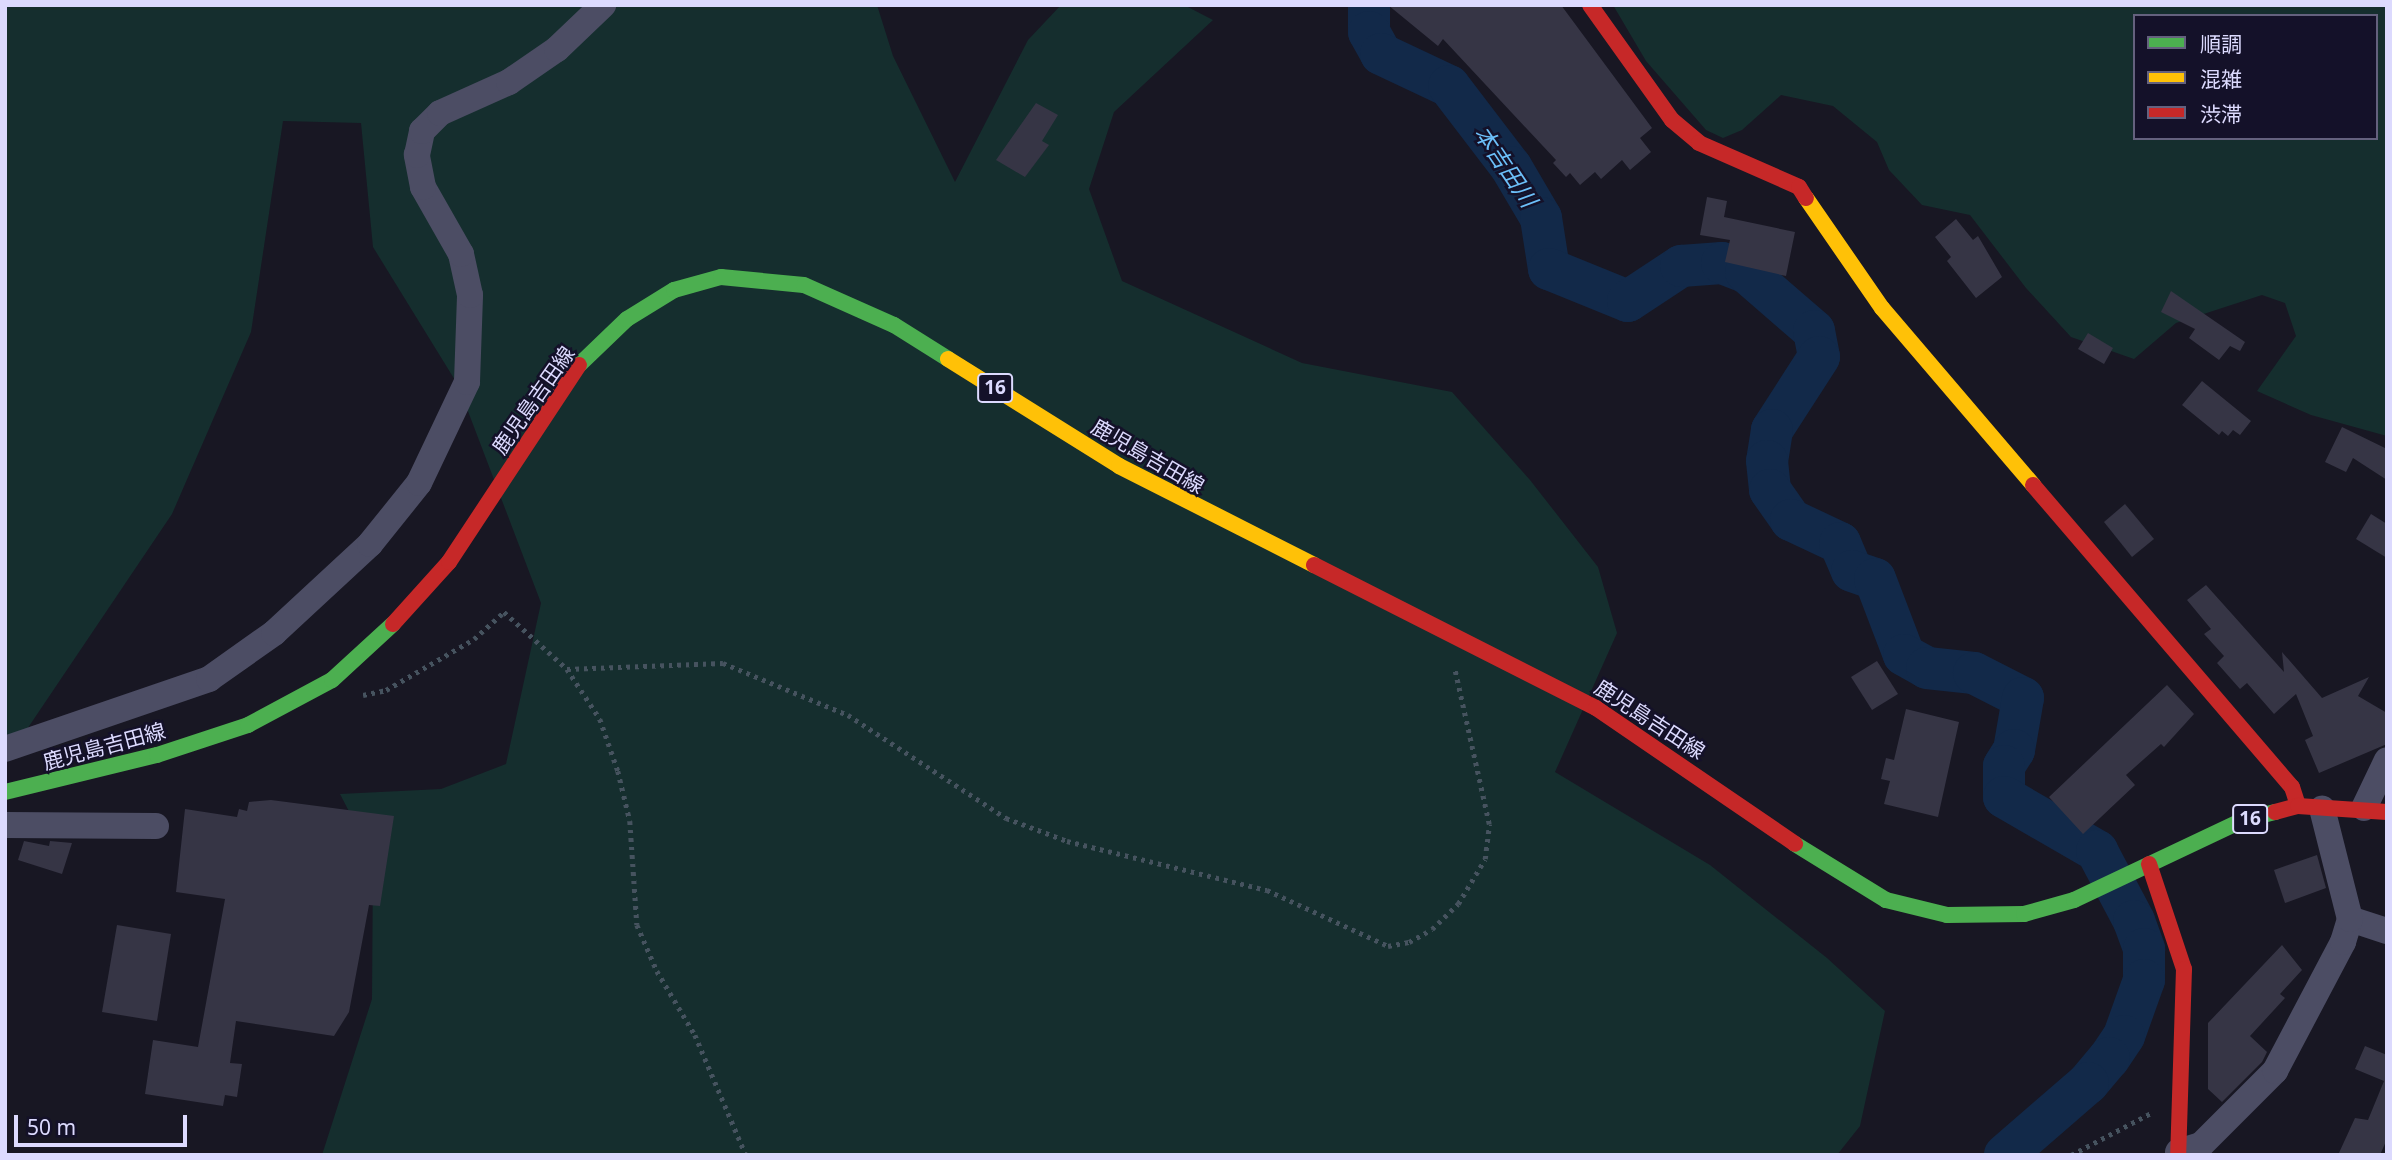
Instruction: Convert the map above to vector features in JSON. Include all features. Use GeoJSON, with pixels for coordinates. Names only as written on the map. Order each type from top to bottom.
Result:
{"type":"FeatureCollection","features":[{"type":"Feature","properties":{"kind":"main road"},"geometry":{"type":"LineString","coordinates":[[1590,5],[1681,127],[1699,143],[1799,187],[1882,308],[2310,807]]}},
{"type":"Feature","properties":{"kind":"main road","name":"鹿児島吉田線"},"geometry":{"type":"LineString","coordinates":[[5,792],[157,755],[248,725],[332,680],[396,624],[449,562],[569,376],[598,344],[627,319],[674,290],[721,277],[804,285],[840,297],[894,325],[1119,467],[1447,630],[1596,708],[1829,868],[1886,900],[1947,915],[1984,918],[2024,914],[2074,900],[2243,820],[2310,807],[2375,810]]}},
{"type":"Feature","properties":{"kind":"main road"},"geometry":{"type":"LineString","coordinates":[[2150,864],[2185,970],[2178,1153]]}},
{"type":"Feature","properties":{"kind":"street"},"geometry":{"type":"LineString","coordinates":[[5,749],[209,679],[274,633],[370,544],[419,483],[468,371],[470,295],[461,254],[423,187],[417,155],[422,131],[440,113],[509,82],[557,48],[603,5]]}},
{"type":"Feature","properties":{"kind":"street"},"geometry":{"type":"LineString","coordinates":[[2375,810],[2387,760]]}},
{"type":"Feature","properties":{"kind":"street"},"geometry":{"type":"LineString","coordinates":[[2178,1153],[2201,1145],[2275,1071],[2343,942],[2350,919],[2310,807]]}},
{"type":"Feature","properties":{"kind":"street"},"geometry":{"type":"LineString","coordinates":[[5,825],[156,826]]}},
{"type":"Feature","properties":{"kind":"street"},"geometry":{"type":"LineString","coordinates":[[2350,919],[2387,932]]}},
{"type":"Feature","properties":{"kind":"path"},"geometry":{"type":"LineString","coordinates":[[332,680],[359,696],[386,690],[474,639],[504,612],[566,669],[600,719],[618,771],[630,821],[637,925],[657,971],[695,1035],[746,1155]]}},
{"type":"Feature","properties":{"kind":"path"},"geometry":{"type":"LineString","coordinates":[[566,669],[723,663],[848,715],[1006,818],[1067,841],[1268,890],[1388,946],[1409,942],[1432,929],[1458,904],[1485,859],[1489,824],[1447,630]]}},
{"type":"Feature","properties":{"kind":"path"},"geometry":{"type":"LineString","coordinates":[[2071,1155],[2180,1099]]}},
{"type":"Feature","properties":{"kind":"green space"},"geometry":{"type":"Polygon","coordinates":[[[5,5],[877,5],[893,56],[955,182],[1028,40],[1061,5],[1184,5],[1213,20],[1114,112],[1089,189],[1122,281],[1302,363],[1452,392],[1530,480],[1598,567],[1617,633],[1555,772],[1710,865],[1827,958],[1885,1011],[1860,1126],[1837,1155],[322,1155],[372,999],[373,858],[340,794],[441,789],[506,764],[541,603],[458,385],[373,247],[361,123],[283,121],[251,332],[172,514],[13,750],[5,750],[5,5]]]}},
{"type":"Feature","properties":{"kind":"green space"},"geometry":{"type":"Polygon","coordinates":[[[1613,5],[2387,5],[2387,436],[2311,415],[2257,391],[2296,336],[2285,303],[2262,295],[2176,323],[2134,359],[2071,337],[2026,288],[1970,215],[1922,205],[1889,170],[1877,142],[1833,106],[1781,95],[1742,130],[1723,138],[1706,130],[1646,61],[1613,5]]]}},
{"type":"Feature","properties":{"kind":"building"},"geometry":{"type":"Polygon","coordinates":[[[1388,5],[1561,5],[1652,128],[1640,138],[1651,152],[1630,170],[1622,160],[1601,179],[1595,172],[1580,185],[1570,173],[1566,177],[1553,163],[1556,160],[1443,39],[1438,46],[1388,5]]]}},
{"type":"Feature","properties":{"kind":"building"},"geometry":{"type":"Polygon","coordinates":[[[1036,103],[1058,115],[1042,141],[1049,145],[1025,177],[996,160],[1036,103]]]}},
{"type":"Feature","properties":{"kind":"building"},"geometry":{"type":"Polygon","coordinates":[[[1707,197],[1727,201],[1724,217],[1795,232],[1786,276],[1725,262],[1730,240],[1700,235],[1707,197]]]}},
{"type":"Feature","properties":{"kind":"building"},"geometry":{"type":"Polygon","coordinates":[[[1956,219],[1973,240],[1978,236],[2002,277],[1976,298],[1947,261],[1951,257],[1935,237],[1956,219]]]}},
{"type":"Feature","properties":{"kind":"building"},"geometry":{"type":"Polygon","coordinates":[[[2171,291],[2245,342],[2240,351],[2230,346],[2219,360],[2189,338],[2195,329],[2161,312],[2171,291]]]}},
{"type":"Feature","properties":{"kind":"building"},"geometry":{"type":"Polygon","coordinates":[[[2088,333],[2113,348],[2104,364],[2078,349],[2088,333]]]}},
{"type":"Feature","properties":{"kind":"building"},"geometry":{"type":"Polygon","coordinates":[[[2202,381],[2251,421],[2240,435],[2233,430],[2228,436],[2222,431],[2219,435],[2182,405],[2202,381]]]}},
{"type":"Feature","properties":{"kind":"building"},"geometry":{"type":"Polygon","coordinates":[[[2342,427],[2387,449],[2387,480],[2353,458],[2346,472],[2325,462],[2342,427]]]}},
{"type":"Feature","properties":{"kind":"building"},"geometry":{"type":"Polygon","coordinates":[[[2125,504],[2154,539],[2132,557],[2104,522],[2125,504]]]}},
{"type":"Feature","properties":{"kind":"building"},"geometry":{"type":"Polygon","coordinates":[[[2371,514],[2387,524],[2387,558],[2356,539],[2371,514]]]}},
{"type":"Feature","properties":{"kind":"building"},"geometry":{"type":"Polygon","coordinates":[[[2206,585],[2284,672],[2282,652],[2322,698],[2369,677],[2358,696],[2387,713],[2387,744],[2319,773],[2305,740],[2313,736],[2296,694],[2274,714],[2247,683],[2240,689],[2217,663],[2224,656],[2204,634],[2211,629],[2187,600],[2206,585]]]}},
{"type":"Feature","properties":{"kind":"building"},"geometry":{"type":"Polygon","coordinates":[[[1877,661],[1898,694],[1872,710],[1851,677],[1877,661]]]}},
{"type":"Feature","properties":{"kind":"building"},"geometry":{"type":"Polygon","coordinates":[[[2167,685],[2194,714],[2164,747],[2161,744],[2126,775],[2135,785],[2083,834],[2049,797],[2167,685]]]}},
{"type":"Feature","properties":{"kind":"building"},"geometry":{"type":"Polygon","coordinates":[[[1906,709],[1959,722],[1938,817],[1884,804],[1890,781],[1881,779],[1886,758],[1894,760],[1906,709]]]}},
{"type":"Feature","properties":{"kind":"building"},"geometry":{"type":"Polygon","coordinates":[[[271,800],[394,816],[380,906],[369,905],[349,1012],[334,1036],[236,1021],[230,1063],[242,1064],[237,1097],[225,1095],[223,1106],[145,1094],[153,1040],[198,1047],[225,899],[176,892],[185,809],[237,817],[239,809],[247,811],[249,802],[271,800]]]}},
{"type":"Feature","properties":{"kind":"building"},"geometry":{"type":"Polygon","coordinates":[[[24,841],[49,846],[50,841],[72,843],[62,874],[18,860],[24,841]]]}},
{"type":"Feature","properties":{"kind":"building"},"geometry":{"type":"Polygon","coordinates":[[[2317,855],[2326,888],[2285,903],[2274,870],[2317,855]]]}},
{"type":"Feature","properties":{"kind":"building"},"geometry":{"type":"Polygon","coordinates":[[[117,925],[171,934],[157,1021],[102,1012],[117,925]]]}},
{"type":"Feature","properties":{"kind":"building"},"geometry":{"type":"Polygon","coordinates":[[[2282,945],[2302,970],[2280,994],[2285,998],[2250,1036],[2267,1052],[2262,1062],[2222,1102],[2208,1089],[2208,1023],[2282,945]]]}},
{"type":"Feature","properties":{"kind":"building"},"geometry":{"type":"Polygon","coordinates":[[[2365,1046],[2387,1055],[2387,1139],[2380,1155],[2338,1155],[2355,1118],[2368,1120],[2384,1081],[2355,1069],[2365,1046]]]}},
{"type":"Feature","properties":{"kind":"waterway","name":"本吉田川"},"geometry":{"type":"LineString","coordinates":[[1369,5],[1369,32],[1381,54],[1449,86],[1511,167],[1541,218],[1549,269],[1628,301],[1681,266],[1722,263],[1746,272],[1814,331],[1819,357],[1772,430],[1767,461],[1770,490],[1791,520],[1840,543],[1852,571],[1875,579],[1904,655],[1927,668],[1974,673],[2023,698],[2014,750],[2004,766],[2004,797],[2097,851],[2134,921],[2144,949],[2144,980],[2124,1036],[2109,1058],[2088,1083],[2005,1155]]}},
{"type":"Feature","properties":{"kind":"traffic: fast"},"geometry":{"type":"LineString","coordinates":[[579,365],[627,319],[674,290],[721,277],[804,285],[894,325],[948,359]]}},
{"type":"Feature","properties":{"kind":"traffic: fast"},"geometry":{"type":"LineString","coordinates":[[5,792],[157,755],[248,725],[332,680],[393,624]]}},
{"type":"Feature","properties":{"kind":"traffic: fast"},"geometry":{"type":"LineString","coordinates":[[1795,844],[1886,900],[1947,915],[2024,914],[2074,900],[2243,820],[2275,812]]}},
{"type":"Feature","properties":{"kind":"traffic: slow"},"geometry":{"type":"LineString","coordinates":[[1806,198],[1882,308],[2033,485]]}},
{"type":"Feature","properties":{"kind":"traffic: slow"},"geometry":{"type":"LineString","coordinates":[[948,359],[1119,466],[1314,565]]}},
{"type":"Feature","properties":{"kind":"traffic: jam"},"geometry":{"type":"LineString","coordinates":[[1590,5],[1672,120],[1699,143],[1799,187],[1806,198]]}},
{"type":"Feature","properties":{"kind":"traffic: jam"},"geometry":{"type":"LineString","coordinates":[[393,624],[449,562],[579,365]]}},
{"type":"Feature","properties":{"kind":"traffic: jam"},"geometry":{"type":"LineString","coordinates":[[2033,485],[2292,787],[2298,806]]}},
{"type":"Feature","properties":{"kind":"traffic: jam"},"geometry":{"type":"LineString","coordinates":[[1314,565],[1596,708],[1795,844]]}},
{"type":"Feature","properties":{"kind":"traffic: jam"},"geometry":{"type":"LineString","coordinates":[[2275,812],[2298,806],[2387,812]]}},
{"type":"Feature","properties":{"kind":"traffic: jam"},"geometry":{"type":"LineString","coordinates":[[2149,864],[2184,969],[2178,1155]]}}]}
